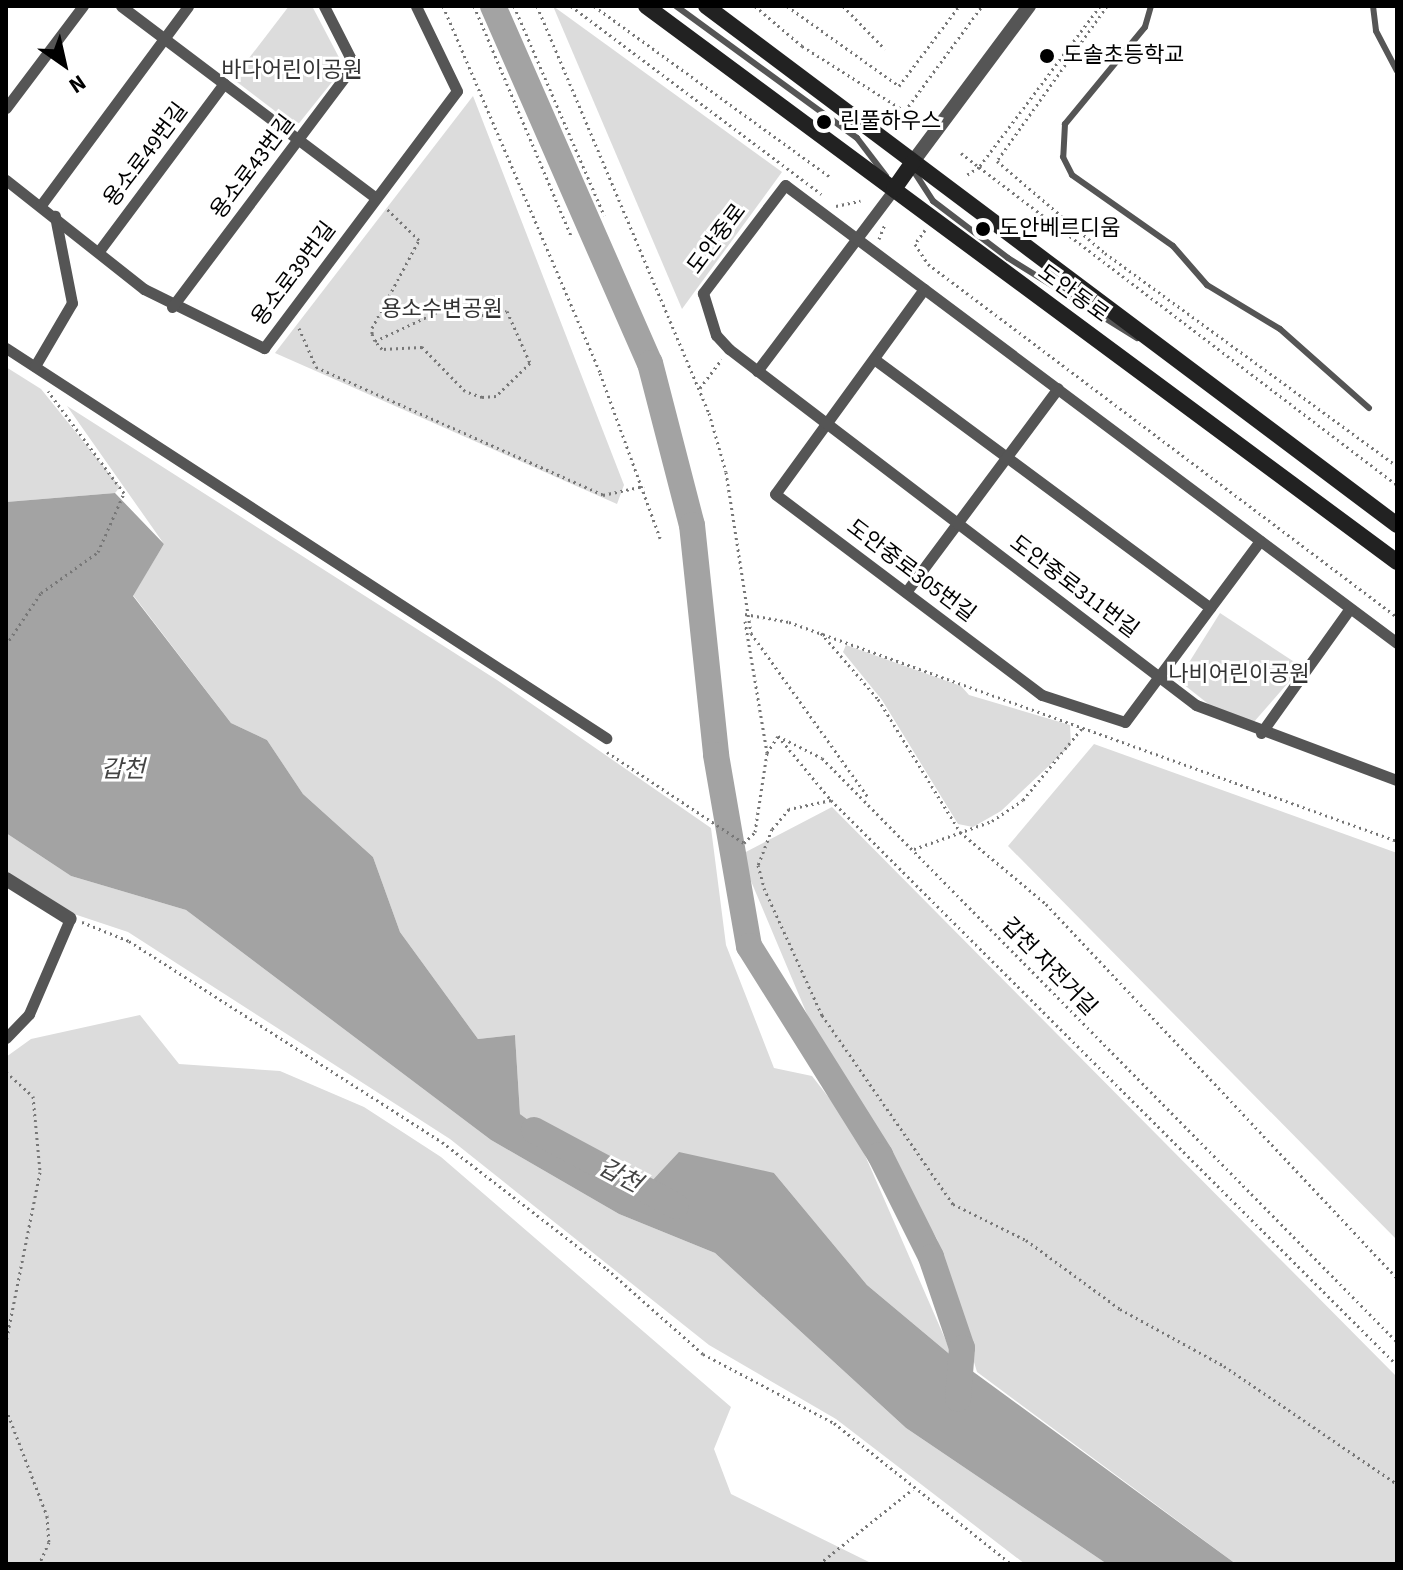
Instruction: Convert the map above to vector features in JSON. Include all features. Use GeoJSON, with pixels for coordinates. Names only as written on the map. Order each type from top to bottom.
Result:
{"type":"FeatureCollection","features":[{"type":"Feature","properties":{"kind":"main road","name":"도안동로"},"geometry":{"type":"LineString","coordinates":[[646,6],[1397,562]]}},
{"type":"Feature","properties":{"kind":"main road","name":"도안동로"},"geometry":{"type":"LineString","coordinates":[[706,6],[1397,525]]}},
{"type":"Feature","properties":{"kind":"main road"},"geometry":{"type":"LineString","coordinates":[[894,189],[912,163]]}},
{"type":"Feature","properties":{"kind":"street"},"geometry":{"type":"LineString","coordinates":[[6,108],[83,6]]}},
{"type":"Feature","properties":{"kind":"street"},"geometry":{"type":"LineString","coordinates":[[121,6],[376,198]]}},
{"type":"Feature","properties":{"kind":"street"},"geometry":{"type":"LineString","coordinates":[[41,205],[188,6]]}},
{"type":"Feature","properties":{"kind":"street","name":"용소로43번길"},"geometry":{"type":"LineString","coordinates":[[172,307],[354,65],[324,6]]}},
{"type":"Feature","properties":{"kind":"street","name":"용소로39번길"},"geometry":{"type":"LineString","coordinates":[[6,180],[172,307],[264,348],[457,91],[416,6]]}},
{"type":"Feature","properties":{"kind":"street"},"geometry":{"type":"LineString","coordinates":[[912,163],[1029,6]]}},
{"type":"Feature","properties":{"kind":"street","name":"용소로49번길"},"geometry":{"type":"LineString","coordinates":[[99,251],[224,83]]}},
{"type":"Feature","properties":{"kind":"street","name":"도안중로"},"geometry":{"type":"LineString","coordinates":[[757,371],[729,349],[710,321],[703,293],[785,185],[856,238]]}},
{"type":"Feature","properties":{"kind":"street"},"geometry":{"type":"LineString","coordinates":[[757,371],[894,189]]}},
{"type":"Feature","properties":{"kind":"street"},"geometry":{"type":"LineString","coordinates":[[35,366],[72,303],[55,216]]}},
{"type":"Feature","properties":{"kind":"street"},"geometry":{"type":"LineString","coordinates":[[856,238],[1397,643]]}},
{"type":"Feature","properties":{"kind":"street","name":"도안중로305번길"},"geometry":{"type":"LineString","coordinates":[[924,289],[775,494],[1042,695],[1125,722],[1159,676]]}},
{"type":"Feature","properties":{"kind":"street"},"geometry":{"type":"LineString","coordinates":[[6,348],[606,738]]}},
{"type":"Feature","properties":{"kind":"street"},"geometry":{"type":"LineString","coordinates":[[874,359],[1210,608]]}},
{"type":"Feature","properties":{"kind":"street","name":"도안중로311번길"},"geometry":{"type":"LineString","coordinates":[[757,371],[1214,716],[1397,780]]}},
{"type":"Feature","properties":{"kind":"street"},"geometry":{"type":"LineString","coordinates":[[906,592],[1058,388]]}},
{"type":"Feature","properties":{"kind":"street"},"geometry":{"type":"LineString","coordinates":[[1159,676],[1260,541]]}},
{"type":"Feature","properties":{"kind":"street"},"geometry":{"type":"LineString","coordinates":[[1261,733],[1350,608]]}},
{"type":"Feature","properties":{"kind":"street"},"geometry":{"type":"LineString","coordinates":[[6,879],[70,919],[29,1014],[6,1038]]}},
{"type":"Feature","properties":{"kind":"lane"},"geometry":{"type":"LineString","coordinates":[[676,6],[858,139],[894,189]]}},
{"type":"Feature","properties":{"kind":"lane"},"geometry":{"type":"LineString","coordinates":[[1151,6],[1145,27],[1065,124],[1063,157],[1072,175],[1173,246],[1207,285],[1280,329],[1369,408]]}},
{"type":"Feature","properties":{"kind":"lane"},"geometry":{"type":"LineString","coordinates":[[1373,6],[1376,31],[1397,71]]}},
{"type":"Feature","properties":{"kind":"path"},"geometry":{"type":"LineString","coordinates":[[443,6],[644,486],[660,538]]}},
{"type":"Feature","properties":{"kind":"path"},"geometry":{"type":"LineString","coordinates":[[474,6],[571,236]]}},
{"type":"Feature","properties":{"kind":"path"},"geometry":{"type":"LineString","coordinates":[[514,6],[604,215]]}},
{"type":"Feature","properties":{"kind":"path"},"geometry":{"type":"LineString","coordinates":[[537,6],[700,388],[726,472],[767,753],[755,832],[744,843],[712,824]]}},
{"type":"Feature","properties":{"kind":"path"},"geometry":{"type":"LineString","coordinates":[[571,6],[837,206],[860,201]]}},
{"type":"Feature","properties":{"kind":"path"},"geometry":{"type":"LineString","coordinates":[[594,6],[830,177]]}},
{"type":"Feature","properties":{"kind":"path"},"geometry":{"type":"LineString","coordinates":[[755,6],[802,46],[905,111],[982,6]]}},
{"type":"Feature","properties":{"kind":"path"},"geometry":{"type":"LineString","coordinates":[[787,6],[899,86],[959,6]]}},
{"type":"Feature","properties":{"kind":"path"},"geometry":{"type":"LineString","coordinates":[[843,6],[885,49]]}},
{"type":"Feature","properties":{"kind":"path"},"geometry":{"type":"LineString","coordinates":[[965,176],[979,167],[1100,6]]}},
{"type":"Feature","properties":{"kind":"path"},"geometry":{"type":"LineString","coordinates":[[1107,6],[997,161],[1105,253],[1397,466]]}},
{"type":"Feature","properties":{"kind":"path"},"geometry":{"type":"LineString","coordinates":[[961,153],[1397,485]]}},
{"type":"Feature","properties":{"kind":"path"},"geometry":{"type":"LineString","coordinates":[[375,341],[444,309],[470,317],[507,311],[530,363],[496,396],[482,397],[465,391],[422,347],[391,351],[375,341],[372,328],[419,240],[386,208]]}},
{"type":"Feature","properties":{"kind":"path"},"geometry":{"type":"LineString","coordinates":[[925,230],[915,244],[928,264],[1397,617]]}},
{"type":"Feature","properties":{"kind":"path"},"geometry":{"type":"LineString","coordinates":[[299,328],[316,367],[603,495],[644,486]]}},
{"type":"Feature","properties":{"kind":"path"},"geometry":{"type":"LineString","coordinates":[[700,388],[729,349]]}},
{"type":"Feature","properties":{"kind":"path"},"geometry":{"type":"LineString","coordinates":[[6,645],[41,593],[98,552],[124,493],[47,388]]}},
{"type":"Feature","properties":{"kind":"path"},"geometry":{"type":"LineString","coordinates":[[745,614],[821,633],[1397,841]]}},
{"type":"Feature","properties":{"kind":"path"},"geometry":{"type":"LineString","coordinates":[[745,614],[760,651],[876,808]]}},
{"type":"Feature","properties":{"kind":"path"},"geometry":{"type":"LineString","coordinates":[[821,633],[878,699],[960,832],[1046,904],[1397,1278]]}},
{"type":"Feature","properties":{"kind":"path"},"geometry":{"type":"LineString","coordinates":[[914,849],[960,832],[1023,800],[1083,727]]}},
{"type":"Feature","properties":{"kind":"path"},"geometry":{"type":"LineString","coordinates":[[767,753],[778,736],[831,800],[1397,1365]]}},
{"type":"Feature","properties":{"kind":"path","name":"갑천 자전거길"},"geometry":{"type":"LineString","coordinates":[[778,736],[822,758],[876,808],[1397,1342]]}},
{"type":"Feature","properties":{"kind":"path"},"geometry":{"type":"LineString","coordinates":[[831,800],[789,809],[772,829],[758,865],[764,888],[822,1015],[953,1204],[1026,1240],[1120,1309],[1224,1366],[1397,1484]]}},
{"type":"Feature","properties":{"kind":"path"},"geometry":{"type":"LineString","coordinates":[[70,919],[129,941],[442,1142],[703,1354],[834,1423],[1011,1564]]}},
{"type":"Feature","properties":{"kind":"path"},"geometry":{"type":"LineString","coordinates":[[6,1072],[33,1096],[40,1172],[6,1342]]}},
{"type":"Feature","properties":{"kind":"path"},"geometry":{"type":"LineString","coordinates":[[6,1409],[47,1516],[49,1542],[39,1564]]}},
{"type":"Feature","properties":{"kind":"path"},"geometry":{"type":"LineString","coordinates":[[819,1564],[913,1489]]}},
{"type":"Feature","properties":{"kind":"green space","name":"바다어린이공원"},"geometry":{"type":"Polygon","coordinates":[[[289,6],[312,6],[344,67],[296,127],[233,79],[289,6]]]}},
{"type":"Feature","properties":{"kind":"green space"},"geometry":{"type":"Polygon","coordinates":[[[553,6],[782,172],[682,309],[553,6]]]}},
{"type":"Feature","properties":{"kind":"green space","name":"용소수변공원"},"geometry":{"type":"Polygon","coordinates":[[[473,96],[624,485],[617,504],[275,353],[473,96]]]}},
{"type":"Feature","properties":{"kind":"green space"},"geometry":{"type":"Polygon","coordinates":[[[6,367],[41,389],[120,487],[115,493],[6,502],[6,367]]]}},
{"type":"Feature","properties":{"kind":"green space"},"geometry":{"type":"Polygon","coordinates":[[[67,406],[497,680],[711,828],[726,945],[774,1068],[812,1076],[854,1130],[953,1357],[867,1285],[774,1173],[636,1198],[520,1114],[515,1035],[478,1039],[400,932],[373,857],[303,794],[267,740],[231,723],[133,595],[164,544],[67,406]]]}},
{"type":"Feature","properties":{"kind":"green space","name":"나비어린이공원"},"geometry":{"type":"Polygon","coordinates":[[[1220,613],[1302,667],[1253,723],[1216,710],[1178,680],[1220,613]]]}},
{"type":"Feature","properties":{"kind":"green space"},"geometry":{"type":"Polygon","coordinates":[[[846,645],[961,686],[969,695],[1070,725],[1071,745],[1001,811],[973,827],[958,824],[882,700],[843,652],[846,645]]]}},
{"type":"Feature","properties":{"kind":"green space"},"geometry":{"type":"Polygon","coordinates":[[[1094,744],[1397,853],[1397,1240],[1008,846],[1094,744]]]}},
{"type":"Feature","properties":{"kind":"green space"},"geometry":{"type":"Polygon","coordinates":[[[832,807],[1397,1377],[1397,1564],[1236,1564],[977,1372],[937,1239],[812,1026],[740,855],[832,807]]]}},
{"type":"Feature","properties":{"kind":"green space"},"geometry":{"type":"Polygon","coordinates":[[[6,833],[71,876],[186,910],[491,1140],[619,1214],[715,1253],[906,1428],[1107,1564],[1025,1564],[836,1419],[709,1345],[450,1139],[128,932],[68,912],[6,873],[6,833]]]}},
{"type":"Feature","properties":{"kind":"green space"},"geometry":{"type":"Polygon","coordinates":[[[140,1015],[179,1064],[280,1071],[364,1107],[441,1157],[731,1407],[714,1449],[731,1494],[873,1564],[6,1564],[6,1057],[31,1039],[140,1015]]]}},
{"type":"Feature","properties":{"kind":"water","name":"갑천"},"geometry":{"type":"Polygon","coordinates":[[[115,493],[164,544],[133,596],[231,723],[267,740],[303,794],[373,857],[400,932],[478,1039],[515,1035],[520,1114],[636,1198],[679,1152],[774,1173],[867,1285],[953,1357],[1236,1564],[1107,1564],[906,1428],[715,1253],[619,1214],[491,1140],[186,910],[71,876],[6,833],[6,502],[115,493]]]}},
{"type":"Feature","properties":{"kind":"waterway"},"geometry":{"type":"LineString","coordinates":[[493,6],[650,363],[692,525],[716,755],[749,946],[880,1155],[931,1257],[962,1348],[958,1399]]}},
{"type":"Feature","properties":{"kind":"waterway","name":"갑천"},"geometry":{"type":"LineString","coordinates":[[534,1130],[676,1206]]}},
{"type":"Feature","properties":{"kind":"place","name":"도솔초등학교"},"geometry":{"type":"Point","coordinates":[1047,56]}},
{"type":"Feature","properties":{"kind":"place","name":"린풀하우스"},"geometry":{"type":"Point","coordinates":[824,122]}},
{"type":"Feature","properties":{"kind":"place","name":"도안베르디움"},"geometry":{"type":"Point","coordinates":[983,229]}}]}
